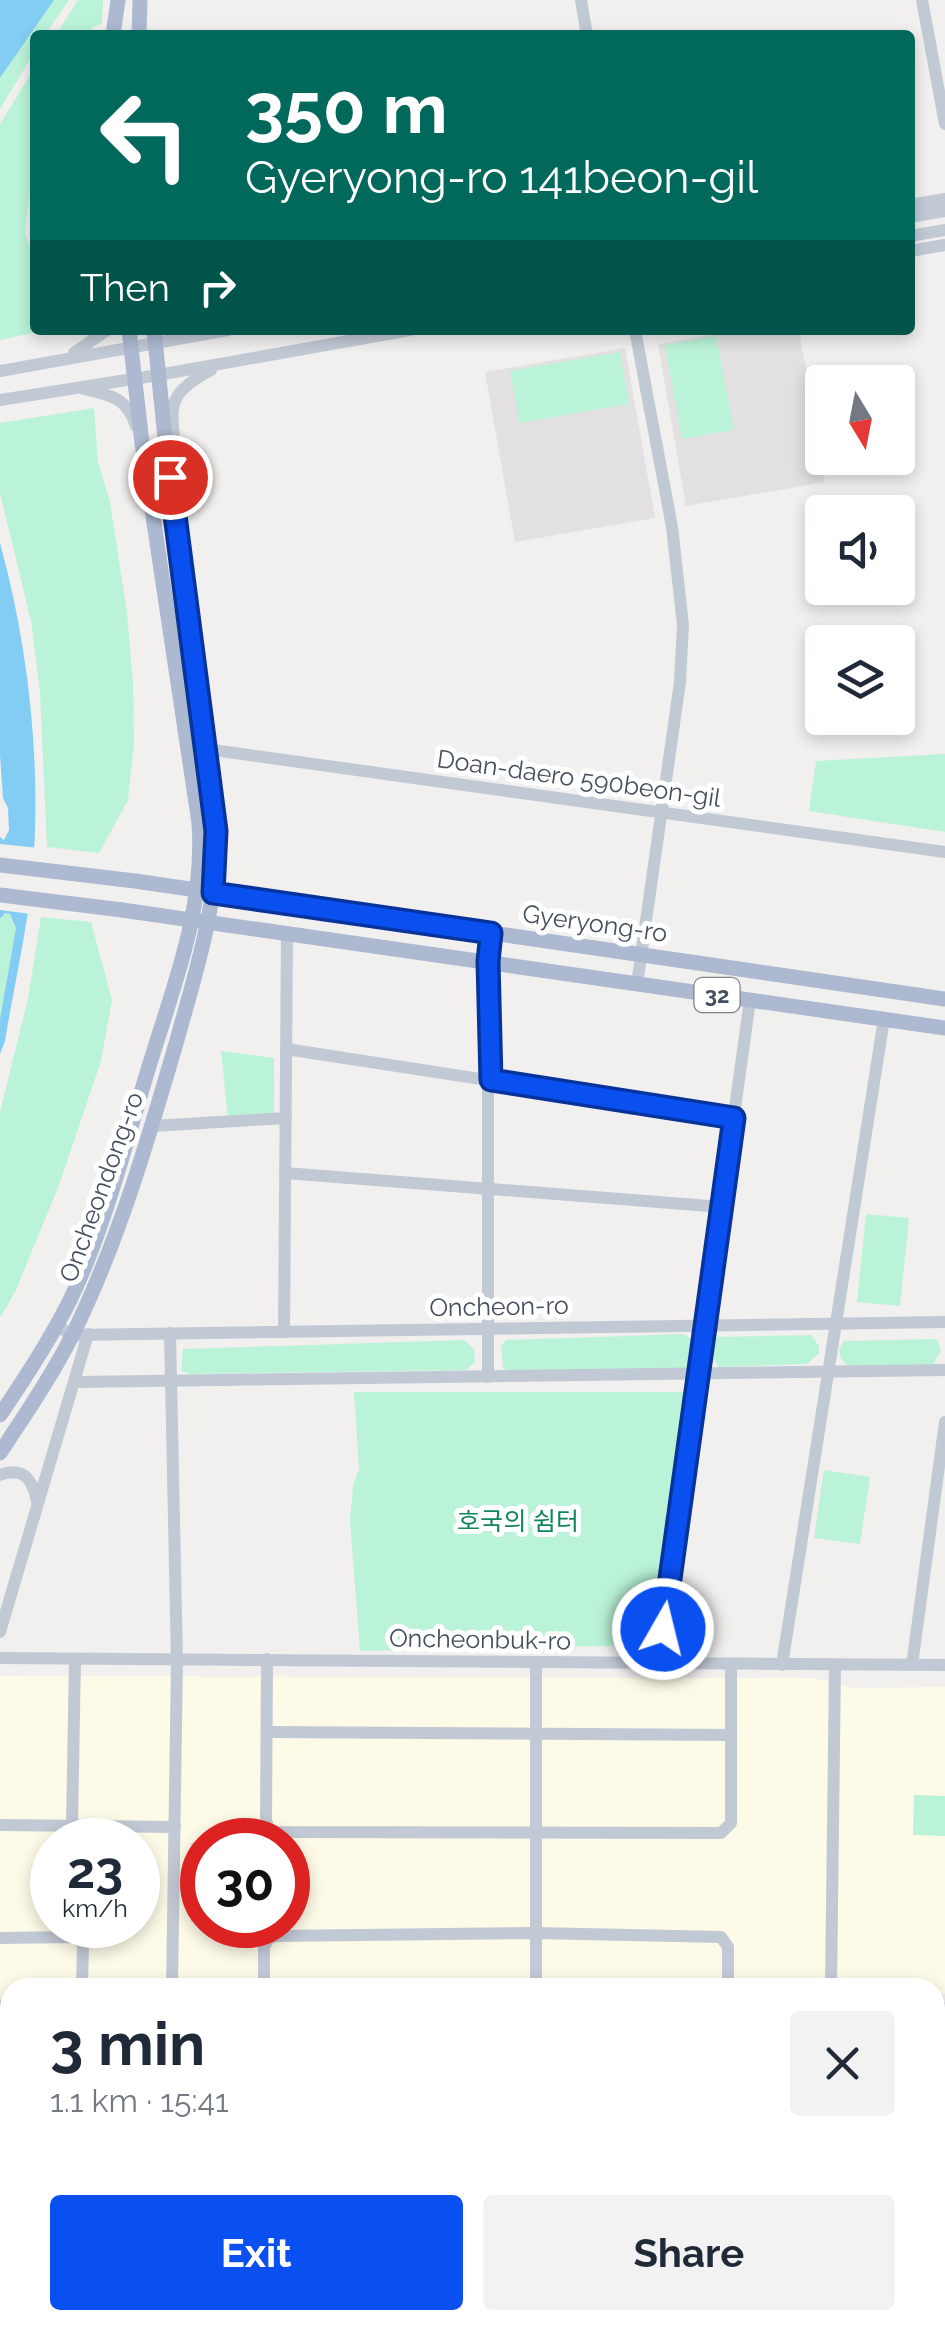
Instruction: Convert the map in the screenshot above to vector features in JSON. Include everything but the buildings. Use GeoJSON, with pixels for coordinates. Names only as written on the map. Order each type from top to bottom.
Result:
{"type":"FeatureCollection","features":[{"type":"Feature","properties":{"kind":"main road"},"geometry":{"type":"LineString","coordinates":[[114,30],[118,0]]}},
{"type":"Feature","properties":{"kind":"main road"},"geometry":{"type":"LineString","coordinates":[[139,30],[140,0]]}},
{"type":"Feature","properties":{"kind":"main road"},"geometry":{"type":"LineString","coordinates":[[130,335],[205,892]]}},
{"type":"Feature","properties":{"kind":"main road"},"geometry":{"type":"LineString","coordinates":[[155,336],[216,831],[202,921]]}},
{"type":"Feature","properties":{"kind":"main road","name":"Gyeryong-ro"},"geometry":{"type":"LineString","coordinates":[[0,865],[945,999]]}},
{"type":"Feature","properties":{"kind":"main road","name":"32"},"geometry":{"type":"LineString","coordinates":[[0,895],[945,1028]]}},
{"type":"Feature","properties":{"kind":"main road","name":"Oncheondong-ro"},"geometry":{"type":"LineString","coordinates":[[0,1453],[80,1335],[152,1126],[202,921]]}},
{"type":"Feature","properties":{"kind":"main road","name":"Oncheondong-ro"},"geometry":{"type":"LineString","coordinates":[[0,1415],[73,1294],[202,921]]}},
{"type":"Feature","properties":{"kind":"street"},"geometry":{"type":"LineString","coordinates":[[581,0],[586,30]]}},
{"type":"Feature","properties":{"kind":"street"},"geometry":{"type":"LineString","coordinates":[[924,0],[940,63],[945,124]]}},
{"type":"Feature","properties":{"kind":"street"},"geometry":{"type":"LineString","coordinates":[[915,204],[945,198]]}},
{"type":"Feature","properties":{"kind":"street"},"geometry":{"type":"LineString","coordinates":[[915,215],[945,211]]}},
{"type":"Feature","properties":{"kind":"street"},"geometry":{"type":"LineString","coordinates":[[915,235],[945,230]]}},
{"type":"Feature","properties":{"kind":"street"},"geometry":{"type":"LineString","coordinates":[[915,250],[945,245]]}},
{"type":"Feature","properties":{"kind":"street"},"geometry":{"type":"LineString","coordinates":[[64,359],[100,335]]}},
{"type":"Feature","properties":{"kind":"street"},"geometry":{"type":"LineString","coordinates":[[0,400],[382,335]]}},
{"type":"Feature","properties":{"kind":"street"},"geometry":{"type":"LineString","coordinates":[[638,984],[680,682],[683,625],[672,528],[639,335]]}},
{"type":"Feature","properties":{"kind":"street"},"geometry":{"type":"LineString","coordinates":[[0,371],[132,348],[155,336]]}},
{"type":"Feature","properties":{"kind":"street"},"geometry":{"type":"LineString","coordinates":[[170,477],[175,450],[175,396],[189,381],[223,363]]}},
{"type":"Feature","properties":{"kind":"street"},"geometry":{"type":"LineString","coordinates":[[76,387],[122,400],[133,416],[142,443]]}},
{"type":"Feature","properties":{"kind":"street","name":"Doan-daero 590beon-gil"},"geometry":{"type":"LineString","coordinates":[[206,748],[945,852]]}},
{"type":"Feature","properties":{"kind":"street"},"geometry":{"type":"LineString","coordinates":[[284,1332],[287,933]]}},
{"type":"Feature","properties":{"kind":"street"},"geometry":{"type":"LineString","coordinates":[[488,1377],[491,933]]}},
{"type":"Feature","properties":{"kind":"street"},"geometry":{"type":"LineString","coordinates":[[658,1664],[750,1000]]}},
{"type":"Feature","properties":{"kind":"street"},"geometry":{"type":"LineString","coordinates":[[782,1665],[884,1019]]}},
{"type":"Feature","properties":{"kind":"street"},"geometry":{"type":"LineString","coordinates":[[286,1048],[734,1118]]}},
{"type":"Feature","properties":{"kind":"street"},"geometry":{"type":"LineString","coordinates":[[152,1126],[286,1118]]}},
{"type":"Feature","properties":{"kind":"street"},"geometry":{"type":"LineString","coordinates":[[285,1173],[722,1207]]}},
{"type":"Feature","properties":{"kind":"street","name":"Oncheon-ro"},"geometry":{"type":"LineString","coordinates":[[80,1335],[945,1322]]}},
{"type":"Feature","properties":{"kind":"street"},"geometry":{"type":"LineString","coordinates":[[0,1632],[75,1382],[80,1335],[56,1326]]}},
{"type":"Feature","properties":{"kind":"street"},"geometry":{"type":"LineString","coordinates":[[170,1333],[177,1660],[172,1978]]}},
{"type":"Feature","properties":{"kind":"street"},"geometry":{"type":"LineString","coordinates":[[75,1382],[945,1370]]}},
{"type":"Feature","properties":{"kind":"street"},"geometry":{"type":"LineString","coordinates":[[912,1665],[945,1422]]}},
{"type":"Feature","properties":{"kind":"street"},"geometry":{"type":"LineString","coordinates":[[0,1475],[16,1471],[24,1474],[32,1484],[38,1506]]}},
{"type":"Feature","properties":{"kind":"street","name":"Oncheonbuk-ro"},"geometry":{"type":"LineString","coordinates":[[0,1658],[945,1665]]}},
{"type":"Feature","properties":{"kind":"street"},"geometry":{"type":"LineString","coordinates":[[72,1818],[74,1659]]}},
{"type":"Feature","properties":{"kind":"street"},"geometry":{"type":"LineString","coordinates":[[268,1659],[266,1820],[268,1828],[276,1832],[727,1831],[731,1824],[732,1665]]}},
{"type":"Feature","properties":{"kind":"street"},"geometry":{"type":"LineString","coordinates":[[536,1664],[536,1978]]}},
{"type":"Feature","properties":{"kind":"street"},"geometry":{"type":"LineString","coordinates":[[832,1978],[835,1665]]}},
{"type":"Feature","properties":{"kind":"street"},"geometry":{"type":"LineString","coordinates":[[267,1732],[731,1735]]}},
{"type":"Feature","properties":{"kind":"street"},"geometry":{"type":"LineString","coordinates":[[0,1825],[30,1825]]}},
{"type":"Feature","properties":{"kind":"street"},"geometry":{"type":"LineString","coordinates":[[160,1827],[174,1827]]}},
{"type":"Feature","properties":{"kind":"street"},"geometry":{"type":"LineString","coordinates":[[264,1978],[264,1947],[268,1939],[276,1936],[536,1933],[721,1936],[728,1946],[728,1978]]}},
{"type":"Feature","properties":{"kind":"street"},"geometry":{"type":"LineString","coordinates":[[0,1938],[76,1937],[83,1944],[82,1978]]}},
{"type":"Feature","properties":{"kind":"shaded area"},"geometry":{"type":"Polygon","coordinates":[[[710,335],[800,335],[805,365],[805,475],[824,475],[825,482],[686,506],[658,344],[710,335]]]}},
{"type":"Feature","properties":{"kind":"shaded area"},"geometry":{"type":"Polygon","coordinates":[[[625,348],[655,518],[515,542],[485,372],[625,348]]]}},
{"type":"Feature","properties":{"kind":"shaded area"},"geometry":{"type":"Polygon","coordinates":[[[0,1676],[814,1678],[854,1688],[945,1687],[945,1978],[0,1978],[0,1676]]]}},
{"type":"Feature","properties":{"kind":"green space"},"geometry":{"type":"Polygon","coordinates":[[[54,0],[69,0],[48,30],[33,30],[54,0]]]}},
{"type":"Feature","properties":{"kind":"green space"},"geometry":{"type":"Polygon","coordinates":[[[78,0],[103,0],[102,23],[92,30],[59,30],[78,0]]]}},
{"type":"Feature","properties":{"kind":"green space"},"geometry":{"type":"Polygon","coordinates":[[[30,35],[30,59],[0,109],[0,78],[30,35]]]}},
{"type":"Feature","properties":{"kind":"green space"},"geometry":{"type":"Polygon","coordinates":[[[30,75],[30,190],[25,232],[30,249],[30,333],[0,340],[0,124],[30,75]]]}},
{"type":"Feature","properties":{"kind":"green space"},"geometry":{"type":"Polygon","coordinates":[[[716,336],[734,430],[682,439],[665,345],[716,336]]]}},
{"type":"Feature","properties":{"kind":"green space"},"geometry":{"type":"Polygon","coordinates":[[[620,352],[629,404],[519,423],[510,371],[620,352]]]}},
{"type":"Feature","properties":{"kind":"green space"},"geometry":{"type":"Polygon","coordinates":[[[94,408],[98,462],[110,502],[127,613],[134,743],[128,800],[99,853],[47,847],[40,693],[31,621],[0,493],[0,423],[94,408]]]}},
{"type":"Feature","properties":{"kind":"green space"},"geometry":{"type":"Polygon","coordinates":[[[945,754],[945,832],[809,811],[816,761],[945,754]]]}},
{"type":"Feature","properties":{"kind":"green space"},"geometry":{"type":"Polygon","coordinates":[[[5,913],[10,914],[16,928],[0,1019],[0,919],[5,913]]]}},
{"type":"Feature","properties":{"kind":"green space"},"geometry":{"type":"Polygon","coordinates":[[[41,917],[91,922],[112,1000],[101,1061],[59,1185],[16,1290],[0,1318],[0,1112],[28,999],[41,917]]]}},
{"type":"Feature","properties":{"kind":"green space"},"geometry":{"type":"Polygon","coordinates":[[[221,1051],[274,1058],[274,1115],[228,1118],[221,1051]]]}},
{"type":"Feature","properties":{"kind":"green space"},"geometry":{"type":"Polygon","coordinates":[[[866,1214],[909,1218],[900,1306],[857,1302],[866,1214]]]}},
{"type":"Feature","properties":{"kind":"green space"},"geometry":{"type":"Polygon","coordinates":[[[683,1334],[691,1339],[687,1373],[510,1372],[503,1368],[501,1345],[507,1340],[683,1334]]]}},
{"type":"Feature","properties":{"kind":"green space"},"geometry":{"type":"Polygon","coordinates":[[[811,1335],[819,1353],[807,1364],[718,1367],[711,1352],[716,1337],[811,1335]]]}},
{"type":"Feature","properties":{"kind":"green space"},"geometry":{"type":"Polygon","coordinates":[[[937,1339],[941,1350],[932,1367],[849,1367],[839,1350],[844,1341],[937,1339]]]}},
{"type":"Feature","properties":{"kind":"green space"},"geometry":{"type":"Polygon","coordinates":[[[464,1340],[474,1349],[475,1362],[466,1370],[190,1374],[181,1371],[183,1349],[464,1340]]]}},
{"type":"Feature","properties":{"kind":"green space","name":"호국의 쉼터"},"geometry":{"type":"Polygon","coordinates":[[[354,1392],[685,1392],[653,1645],[360,1651],[350,1520],[359,1469],[354,1392]]]}},
{"type":"Feature","properties":{"kind":"green space"},"geometry":{"type":"Polygon","coordinates":[[[824,1470],[870,1477],[860,1544],[814,1538],[824,1470]]]}},
{"type":"Feature","properties":{"kind":"green space"},"geometry":{"type":"Polygon","coordinates":[[[914,1795],[945,1796],[945,1836],[913,1835],[914,1795]]]}},
{"type":"Feature","properties":{"kind":"water"},"geometry":{"type":"Polygon","coordinates":[[[0,0],[54,0],[30,30],[0,78],[0,0]]]}},
{"type":"Feature","properties":{"kind":"water"},"geometry":{"type":"Polygon","coordinates":[[[0,543],[24,657],[33,736],[35,814],[26,923],[0,1054],[0,1019],[16,928],[10,914],[5,913],[0,919],[0,837],[4,840],[9,830],[0,755],[0,543]]]}},
{"type":"Feature","properties":{"kind":"pier"},"geometry":{"type":"Polygon","coordinates":[[[0,844],[39,848],[31,914],[0,910],[0,844]]]}},
{"type":"Feature","properties":{"kind":"route"},"geometry":{"type":"LineString","coordinates":[[170,477],[216,831],[213,893],[491,933],[491,1080],[734,1118],[663,1629]]}}]}
